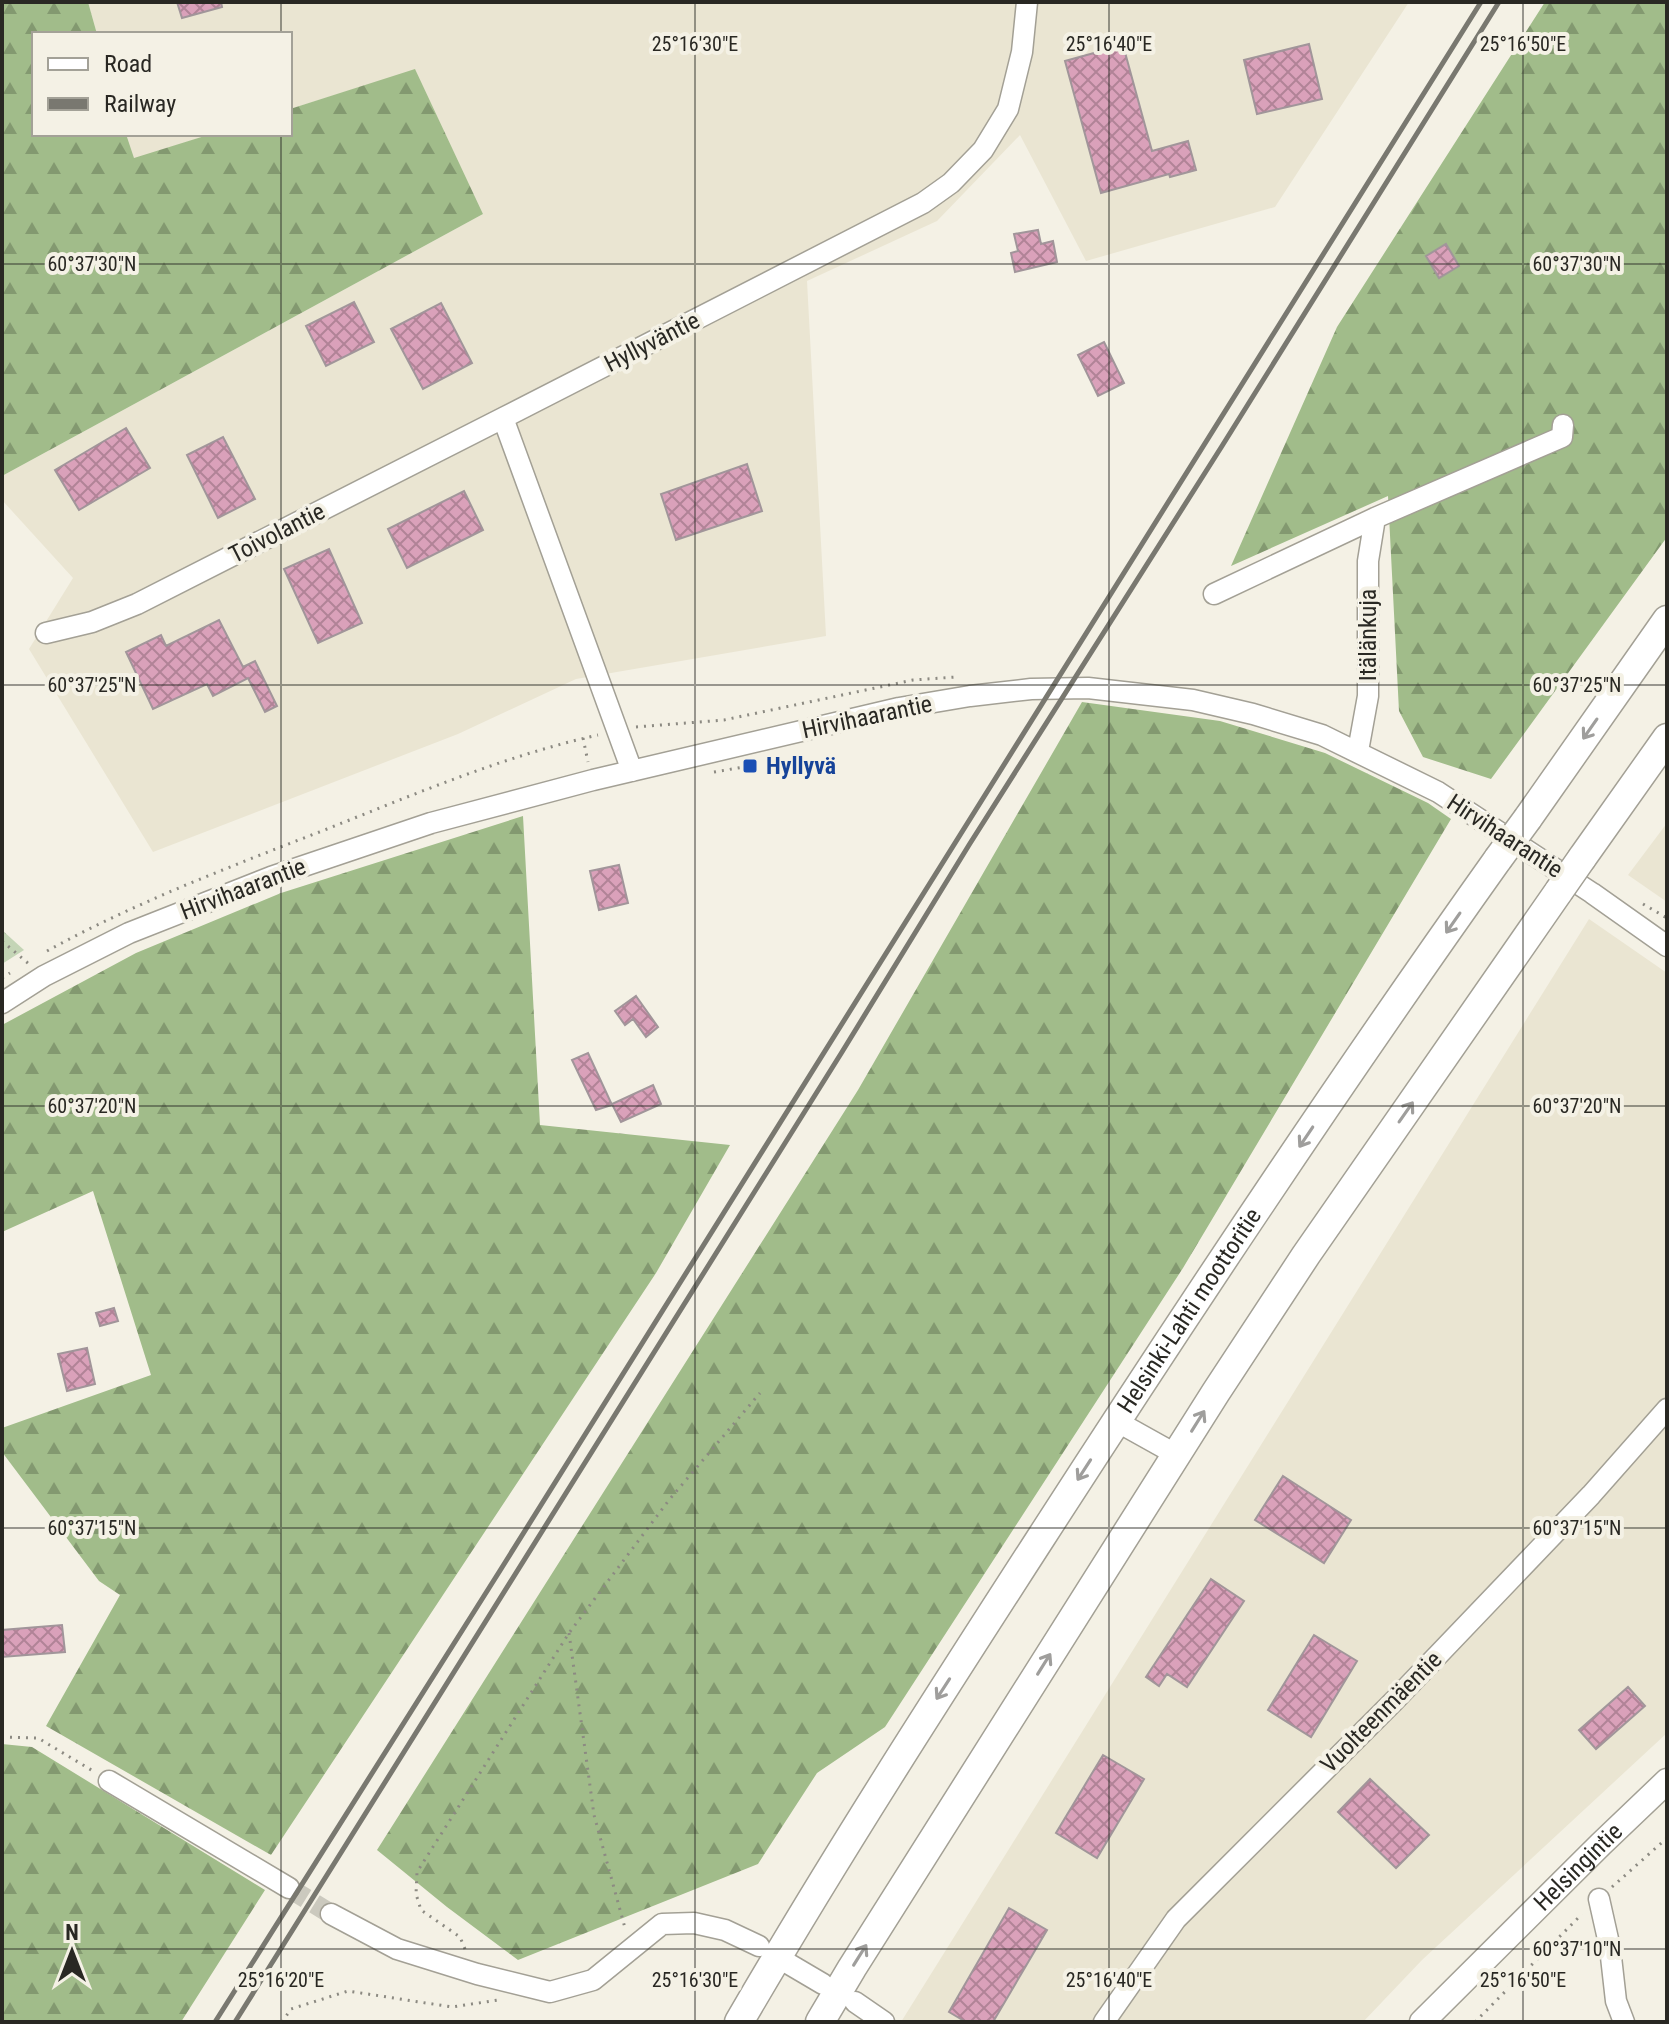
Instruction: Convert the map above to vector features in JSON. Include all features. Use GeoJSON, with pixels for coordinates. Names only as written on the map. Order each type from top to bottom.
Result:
{"type":"FeatureCollection","features":[{"type":"Feature","properties":{"kind":"highway","name":"Helsinki-Lahti moottoritie"},"geometry":{"type":"LineString","coordinates":[[739,2022],[922,1722],[1116,1421],[1396,1002],[1667,620]]}},
{"type":"Feature","properties":{"kind":"highway"},"geometry":{"type":"LineString","coordinates":[[820,2022],[1306,1255],[1664,744]]}},
{"type":"Feature","properties":{"kind":"main road","name":"Helsingintie"},"geometry":{"type":"LineString","coordinates":[[1422,2022],[1667,1781]]}},
{"type":"Feature","properties":{"kind":"street","name":"Hyllyväntie"},"geometry":{"type":"LineString","coordinates":[[503,418],[923,203],[951,183],[983,150],[1008,109],[1022,52],[1027,2]]}},
{"type":"Feature","properties":{"kind":"street","name":"Toivolantie"},"geometry":{"type":"LineString","coordinates":[[46,633],[92,622],[137,604],[503,418]]}},
{"type":"Feature","properties":{"kind":"street"},"geometry":{"type":"LineString","coordinates":[[503,418],[632,771]]}},
{"type":"Feature","properties":{"kind":"street"},"geometry":{"type":"LineString","coordinates":[[1214,594],[1375,518],[1562,437],[1563,425]]}},
{"type":"Feature","properties":{"kind":"street","name":"Itälänkuja"},"geometry":{"type":"LineString","coordinates":[[1358,751],[1368,696],[1368,561],[1375,518]]}},
{"type":"Feature","properties":{"kind":"street","name":"Hirvihaarantie"},"geometry":{"type":"LineString","coordinates":[[2,1003],[44,976],[129,933],[271,877],[431,823],[632,771],[899,708],[1031,689],[1088,688],[1193,700],[1322,735],[1438,792],[1667,946]]}},
{"type":"Feature","properties":{"kind":"street","name":"Vuolteenmäentie"},"geometry":{"type":"LineString","coordinates":[[1104,2022],[1176,1919],[1394,1701],[1591,1495],[1667,1409]]}},
{"type":"Feature","properties":{"kind":"street"},"geometry":{"type":"LineString","coordinates":[[1116,1421],[1177,1455]]}},
{"type":"Feature","properties":{"kind":"street"},"geometry":{"type":"LineString","coordinates":[[109,1781],[289,1888]]}},
{"type":"Feature","properties":{"kind":"street"},"geometry":{"type":"LineString","coordinates":[[1599,1899],[1610,1948],[1616,2001],[1624,2022]]}},
{"type":"Feature","properties":{"kind":"street"},"geometry":{"type":"LineString","coordinates":[[331,1914],[397,1949],[477,1974],[550,1992],[593,1980],[662,1924],[694,1923],[725,1930],[759,1946]]}},
{"type":"Feature","properties":{"kind":"street"},"geometry":{"type":"LineString","coordinates":[[789,1964],[823,1984]]}},
{"type":"Feature","properties":{"kind":"street"},"geometry":{"type":"LineString","coordinates":[[855,2002],[884,2022]]}},
{"type":"Feature","properties":{"kind":"path"},"geometry":{"type":"LineString","coordinates":[[40,955],[113,917],[181,888],[399,801],[548,748],[618,730],[724,720],[913,680],[968,677]]}},
{"type":"Feature","properties":{"kind":"path"},"geometry":{"type":"LineString","coordinates":[[1634,900],[1667,918]]}},
{"type":"Feature","properties":{"kind":"path"},"geometry":{"type":"LineString","coordinates":[[2,941],[44,976]]}},
{"type":"Feature","properties":{"kind":"path"},"geometry":{"type":"LineString","coordinates":[[2,978],[15,970]]}},
{"type":"Feature","properties":{"kind":"path"},"geometry":{"type":"LineString","coordinates":[[477,1974],[460,1937],[421,1910],[416,1894],[417,1872],[569,1633],[669,1500],[760,1393]]}},
{"type":"Feature","properties":{"kind":"path"},"geometry":{"type":"LineString","coordinates":[[569,1633],[594,1815],[631,1951]]}},
{"type":"Feature","properties":{"kind":"path"},"geometry":{"type":"LineString","coordinates":[[2,1737],[38,1738],[109,1781]]}},
{"type":"Feature","properties":{"kind":"path"},"geometry":{"type":"LineString","coordinates":[[1475,2022],[1573,1922],[1667,1838]]}},
{"type":"Feature","properties":{"kind":"path"},"geometry":{"type":"LineString","coordinates":[[282,2022],[291,2009],[348,1991],[452,2007],[508,1998]]}},
{"type":"Feature","properties":{"kind":"shaded area"},"geometry":{"type":"Polygon","coordinates":[[[88,2],[1409,2],[1275,207],[1086,261],[1020,135],[937,221],[807,281],[826,636],[576,679],[458,734],[153,852],[29,649],[73,578],[2,500],[2,476],[483,214],[415,70],[292,108],[292,32],[96,32],[88,2]]]}},
{"type":"Feature","properties":{"kind":"shaded area"},"geometry":{"type":"Polygon","coordinates":[[[127,136],[205,136],[134,159],[127,136]]]}},
{"type":"Feature","properties":{"kind":"shaded area"},"geometry":{"type":"Polygon","coordinates":[[[1667,823],[1667,902],[1628,875],[1667,823]]]}},
{"type":"Feature","properties":{"kind":"shaded area"},"geometry":{"type":"Polygon","coordinates":[[[1589,919],[1667,973],[1667,1733],[1422,1960],[1363,2022],[901,2022],[1589,919]]]}},
{"type":"Feature","properties":{"kind":"green space"},"geometry":{"type":"Polygon","coordinates":[[[2,2],[88,2],[96,32],[32,32],[32,136],[127,136],[134,158],[205,136],[292,136],[292,108],[415,69],[483,214],[2,476],[2,2]]]}},
{"type":"Feature","properties":{"kind":"green space"},"geometry":{"type":"Polygon","coordinates":[[[1545,2],[1667,2],[1667,537],[1491,779],[1423,757],[1399,711],[1388,496],[1231,566],[1337,327],[1545,2]]]}},
{"type":"Feature","properties":{"kind":"green space"},"geometry":{"type":"Polygon","coordinates":[[[1082,702],[1220,721],[1325,753],[1428,803],[1451,819],[1183,1268],[885,1727],[817,1773],[758,1864],[518,1960],[377,1850],[858,1090],[1082,702]]]}},
{"type":"Feature","properties":{"kind":"green space"},"geometry":{"type":"Polygon","coordinates":[[[523,816],[540,1125],[730,1145],[656,1273],[271,1855],[46,1726],[120,1595],[99,1581],[2,1452],[2,1428],[151,1375],[93,1191],[2,1232],[2,1025],[136,953],[281,893],[523,816]]]}},
{"type":"Feature","properties":{"kind":"green space"},"geometry":{"type":"Polygon","coordinates":[[[2,930],[24,950],[2,964],[2,930]]]}},
{"type":"Feature","properties":{"kind":"green space"},"geometry":{"type":"Polygon","coordinates":[[[2,1744],[32,1747],[265,1890],[181,2022],[2,2022],[2,1744]]]}},
{"type":"Feature","properties":{"kind":"building"},"geometry":{"type":"Polygon","coordinates":[[[177,2],[221,2],[222,7],[182,18],[177,2]]]}},
{"type":"Feature","properties":{"kind":"building"},"geometry":{"type":"Polygon","coordinates":[[[1309,44],[1322,99],[1257,114],[1244,60],[1309,44]]]}},
{"type":"Feature","properties":{"kind":"building"},"geometry":{"type":"Polygon","coordinates":[[[1123,45],[1152,151],[1188,141],[1196,170],[1170,177],[1169,174],[1101,193],[1065,61],[1123,45]]]}},
{"type":"Feature","properties":{"kind":"building"},"geometry":{"type":"Polygon","coordinates":[[[1038,230],[1041,244],[1053,241],[1057,262],[1015,272],[1011,253],[1018,251],[1014,234],[1038,230]]]}},
{"type":"Feature","properties":{"kind":"building"},"geometry":{"type":"Polygon","coordinates":[[[1446,244],[1459,266],[1439,278],[1426,256],[1446,244]]]}},
{"type":"Feature","properties":{"kind":"building"},"geometry":{"type":"Polygon","coordinates":[[[354,302],[374,342],[326,366],[306,326],[354,302]]]}},
{"type":"Feature","properties":{"kind":"building"},"geometry":{"type":"Polygon","coordinates":[[[441,303],[472,363],[423,389],[391,329],[441,303]]]}},
{"type":"Feature","properties":{"kind":"building"},"geometry":{"type":"Polygon","coordinates":[[[1104,342],[1124,383],[1098,396],[1078,355],[1104,342]]]}},
{"type":"Feature","properties":{"kind":"building"},"geometry":{"type":"Polygon","coordinates":[[[126,428],[150,468],[79,510],[55,470],[126,428]]]}},
{"type":"Feature","properties":{"kind":"building"},"geometry":{"type":"Polygon","coordinates":[[[223,437],[255,499],[218,518],[187,455],[223,437]]]}},
{"type":"Feature","properties":{"kind":"building"},"geometry":{"type":"Polygon","coordinates":[[[747,464],[762,511],[676,540],[661,494],[747,464]]]}},
{"type":"Feature","properties":{"kind":"building"},"geometry":{"type":"Polygon","coordinates":[[[464,491],[483,530],[407,568],[388,529],[464,491]]]}},
{"type":"Feature","properties":{"kind":"building"},"geometry":{"type":"Polygon","coordinates":[[[329,549],[362,623],[318,643],[284,569],[329,549]]]}},
{"type":"Feature","properties":{"kind":"building"},"geometry":{"type":"Polygon","coordinates":[[[219,620],[243,667],[255,661],[277,706],[265,712],[248,678],[213,696],[207,684],[153,709],[126,652],[161,635],[166,646],[219,620]]]}},
{"type":"Feature","properties":{"kind":"building"},"geometry":{"type":"Polygon","coordinates":[[[619,865],[628,903],[599,910],[590,871],[619,865]]]}},
{"type":"Feature","properties":{"kind":"building"},"geometry":{"type":"Polygon","coordinates":[[[636,996],[658,1027],[646,1037],[633,1019],[625,1025],[615,1011],[636,996]]]}},
{"type":"Feature","properties":{"kind":"building"},"geometry":{"type":"Polygon","coordinates":[[[588,1053],[612,1105],[596,1110],[572,1060],[588,1053]]]}},
{"type":"Feature","properties":{"kind":"building"},"geometry":{"type":"Polygon","coordinates":[[[653,1085],[661,1104],[621,1122],[612,1104],[653,1085]]]}},
{"type":"Feature","properties":{"kind":"building"},"geometry":{"type":"Polygon","coordinates":[[[114,1308],[118,1321],[100,1326],[96,1313],[114,1308]]]}},
{"type":"Feature","properties":{"kind":"building"},"geometry":{"type":"Polygon","coordinates":[[[87,1348],[95,1384],[67,1391],[58,1354],[87,1348]]]}},
{"type":"Feature","properties":{"kind":"building"},"geometry":{"type":"Polygon","coordinates":[[[1283,1476],[1351,1520],[1324,1563],[1255,1520],[1283,1476]]]}},
{"type":"Feature","properties":{"kind":"building"},"geometry":{"type":"Polygon","coordinates":[[[1211,1579],[1244,1601],[1187,1687],[1167,1674],[1159,1686],[1146,1677],[1211,1579]]]}},
{"type":"Feature","properties":{"kind":"building"},"geometry":{"type":"Polygon","coordinates":[[[62,1625],[65,1652],[2,1657],[2,1630],[62,1625]]]}},
{"type":"Feature","properties":{"kind":"building"},"geometry":{"type":"Polygon","coordinates":[[[1314,1635],[1357,1661],[1311,1737],[1268,1710],[1314,1635]]]}},
{"type":"Feature","properties":{"kind":"building"},"geometry":{"type":"Polygon","coordinates":[[[1628,1687],[1645,1706],[1596,1749],[1579,1730],[1628,1687]]]}},
{"type":"Feature","properties":{"kind":"building"},"geometry":{"type":"Polygon","coordinates":[[[1103,1755],[1144,1779],[1097,1858],[1056,1833],[1103,1755]]]}},
{"type":"Feature","properties":{"kind":"building"},"geometry":{"type":"Polygon","coordinates":[[[1370,1779],[1429,1835],[1396,1868],[1338,1812],[1370,1779]]]}},
{"type":"Feature","properties":{"kind":"building"},"geometry":{"type":"Polygon","coordinates":[[[1009,1908],[1047,1930],[993,2022],[966,2022],[949,2012],[1009,1908]]]}},
{"type":"Feature","properties":{"kind":"tunnel"},"geometry":{"type":"LineString","coordinates":[[289,1888],[331,1914]]}},
{"type":"Feature","properties":{"kind":"railway"},"geometry":{"type":"LineString","coordinates":[[215,2022],[1481,2]]}},
{"type":"Feature","properties":{"kind":"railway"},"geometry":{"type":"LineString","coordinates":[[235,2022],[1499,2]]}},
{"type":"Feature","properties":{"kind":"place","name":"Hyllyvä"},"geometry":{"type":"Point","coordinates":[750,766]}}]}
